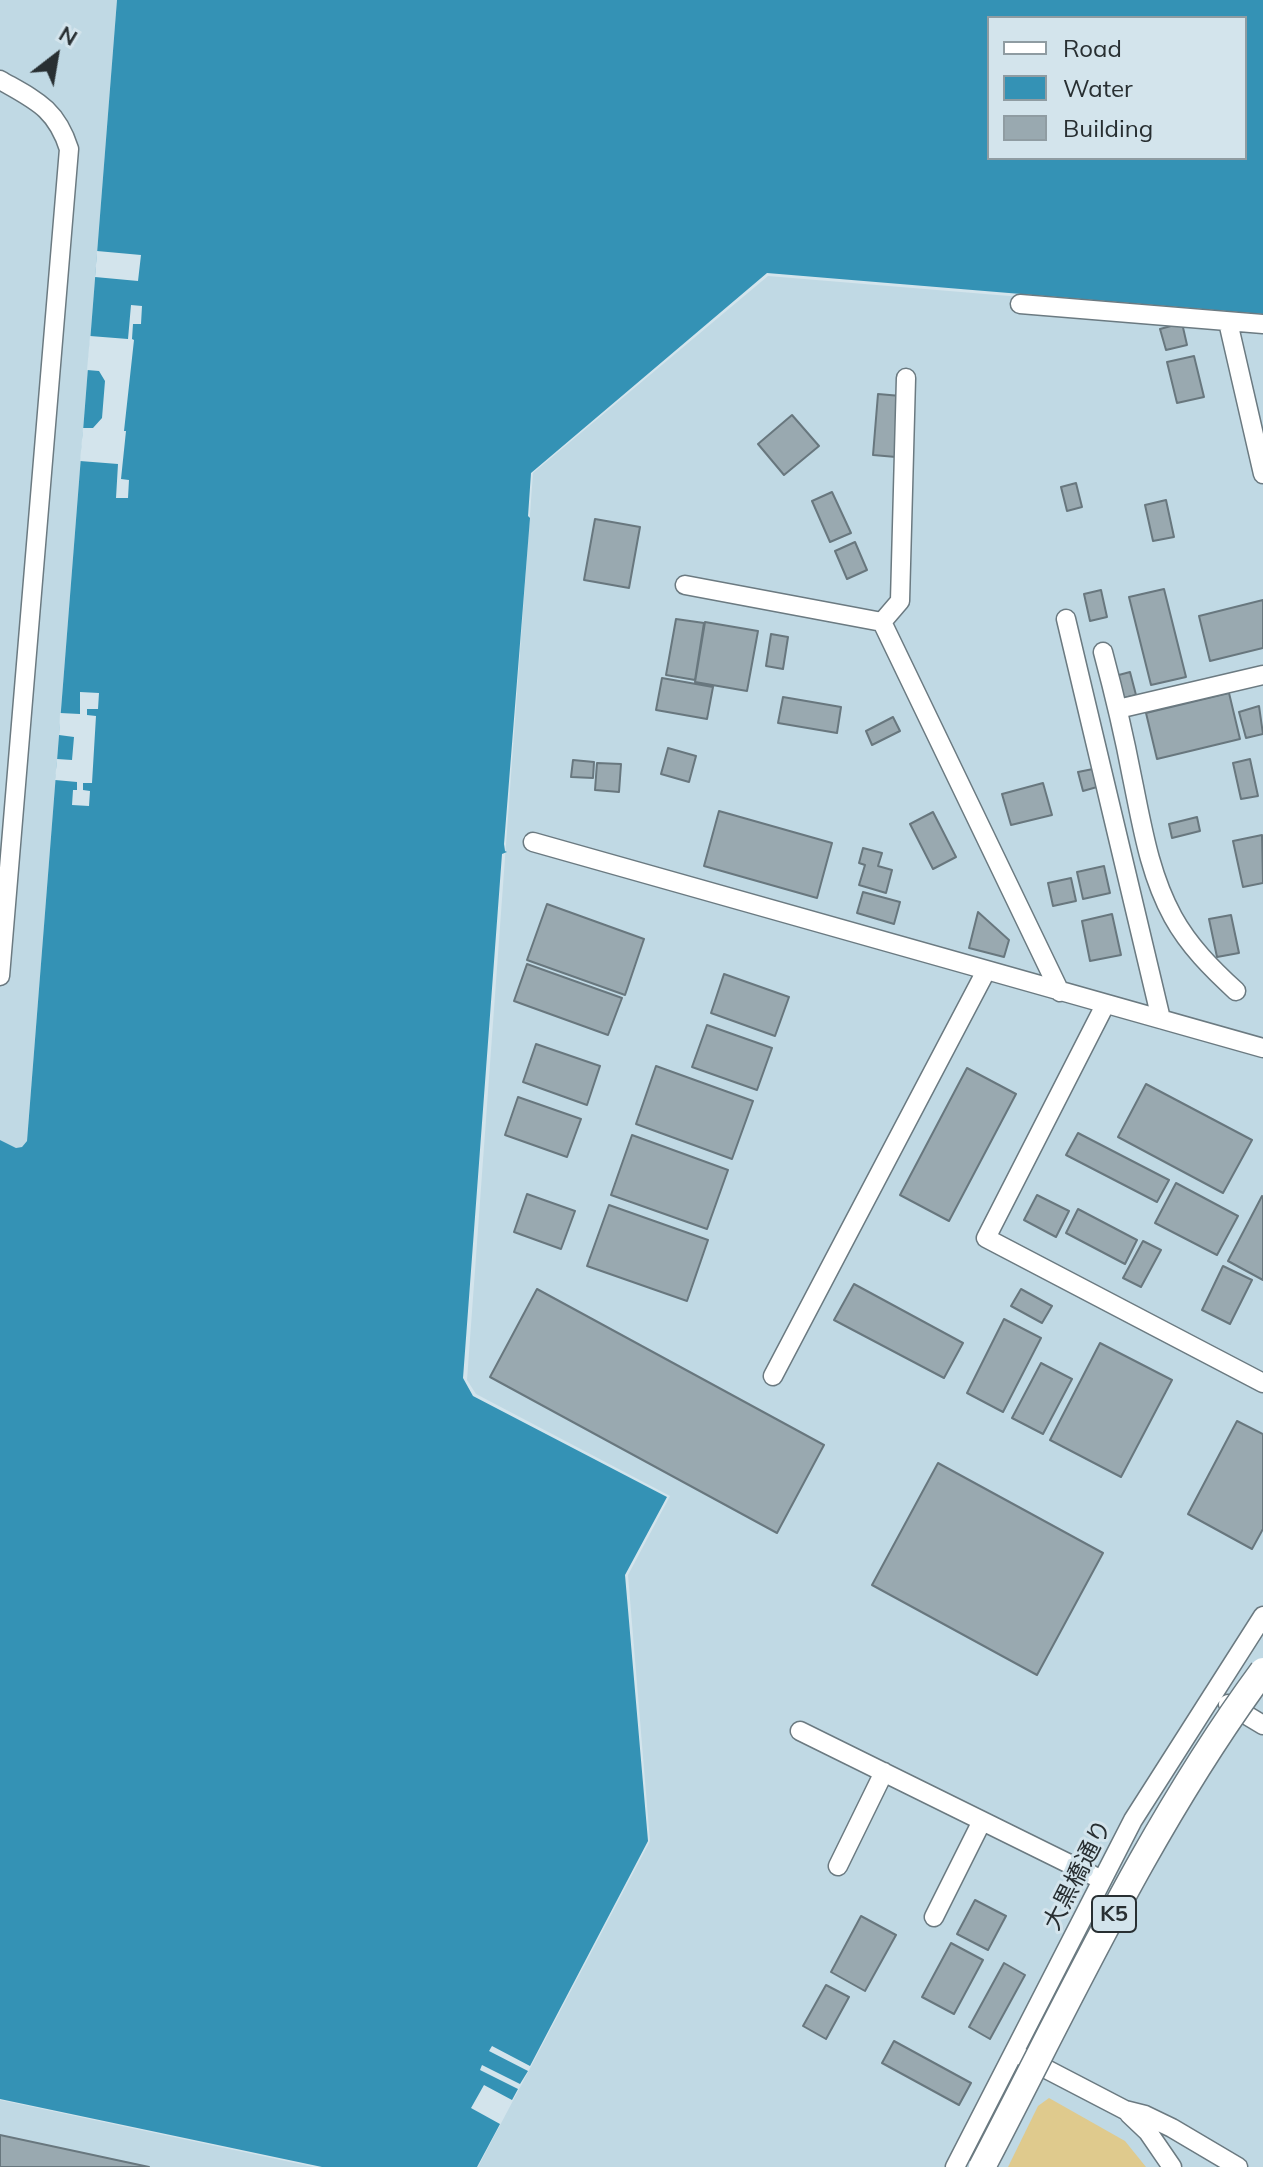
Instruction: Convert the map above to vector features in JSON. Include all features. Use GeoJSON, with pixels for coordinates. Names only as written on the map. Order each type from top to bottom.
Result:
{"type":"FeatureCollection","features":[{"type":"Feature","properties":{"kind":"highway","name":"K5"},"geometry":{"type":"LineString","coordinates":[[982,2167],[1128,1886],[1229,1717],[1263,1671]]}},
{"type":"Feature","properties":{"kind":"highway","name":"K5"},"geometry":{"type":"LineString","coordinates":[[990,2167],[1180,1811],[1236,1721],[1263,1685]]}},
{"type":"Feature","properties":{"kind":"street"},"geometry":{"type":"LineString","coordinates":[[0,80],[47,108],[62,126],[69,149],[0,976]]}},
{"type":"Feature","properties":{"kind":"street"},"geometry":{"type":"LineString","coordinates":[[1020,304],[1263,324]]}},
{"type":"Feature","properties":{"kind":"street"},"geometry":{"type":"LineString","coordinates":[[1228,322],[1263,474]]}},
{"type":"Feature","properties":{"kind":"street"},"geometry":{"type":"LineString","coordinates":[[882,622],[900,601],[906,378]]}},
{"type":"Feature","properties":{"kind":"street"},"geometry":{"type":"LineString","coordinates":[[685,585],[882,622]]}},
{"type":"Feature","properties":{"kind":"street"},"geometry":{"type":"LineString","coordinates":[[1066,619],[1161,1019]]}},
{"type":"Feature","properties":{"kind":"street"},"geometry":{"type":"LineString","coordinates":[[882,622],[1060,992]]}},
{"type":"Feature","properties":{"kind":"street"},"geometry":{"type":"LineString","coordinates":[[1103,652],[1118,709],[1148,857],[1159,886],[1173,917],[1199,955],[1236,991]]}},
{"type":"Feature","properties":{"kind":"street"},"geometry":{"type":"LineString","coordinates":[[1118,709],[1263,675]]}},
{"type":"Feature","properties":{"kind":"street"},"geometry":{"type":"LineString","coordinates":[[533,842],[1263,1048]]}},
{"type":"Feature","properties":{"kind":"street"},"geometry":{"type":"LineString","coordinates":[[773,1376],[986,971]]}},
{"type":"Feature","properties":{"kind":"street"},"geometry":{"type":"LineString","coordinates":[[1105,1005],[986,1238],[1263,1383]]}},
{"type":"Feature","properties":{"kind":"street","name":"大黒橋通り"},"geometry":{"type":"LineString","coordinates":[[955,2167],[1023,2057],[1263,1616]]}},
{"type":"Feature","properties":{"kind":"street","name":"大黒橋通り"},"geometry":{"type":"LineString","coordinates":[[975,2167],[1102,1880],[1133,1820],[1220,1700],[1263,1659]]}},
{"type":"Feature","properties":{"kind":"street"},"geometry":{"type":"LineString","coordinates":[[1220,1700],[1263,1725]]}},
{"type":"Feature","properties":{"kind":"street"},"geometry":{"type":"LineString","coordinates":[[800,1731],[1102,1880]]}},
{"type":"Feature","properties":{"kind":"street"},"geometry":{"type":"LineString","coordinates":[[838,1866],[884,1772]]}},
{"type":"Feature","properties":{"kind":"street"},"geometry":{"type":"LineString","coordinates":[[934,1917],[982,1821]]}},
{"type":"Feature","properties":{"kind":"street"},"geometry":{"type":"LineString","coordinates":[[1023,2057],[1125,2110],[1145,2115],[1172,2128],[1238,2167]]}},
{"type":"Feature","properties":{"kind":"street"},"geometry":{"type":"LineString","coordinates":[[1125,2110],[1148,2132],[1172,2167]]}},
{"type":"Feature","properties":{"kind":"shaded area"},"geometry":{"type":"Polygon","coordinates":[[[0,0],[117,0],[27,1141],[16,1148],[0,1140],[0,0]]]}},
{"type":"Feature","properties":{"kind":"shaded area"},"geometry":{"type":"Polygon","coordinates":[[[768,276],[1263,317],[1263,2167],[478,2167],[650,1841],[628,1575],[670,1496],[476,1394],[467,1380],[533,473],[768,276]]]}},
{"type":"Feature","properties":{"kind":"shaded area"},"geometry":{"type":"Polygon","coordinates":[[[1049,2098],[1125,2141],[1146,2167],[1008,2167],[1038,2106],[1049,2098]]]}},
{"type":"Feature","properties":{"kind":"shaded area"},"geometry":{"type":"Polygon","coordinates":[[[0,2100],[314,2167],[0,2167],[0,2100]]]}},
{"type":"Feature","properties":{"kind":"water"},"geometry":{"type":"Polygon","coordinates":[[[117,0],[1263,0],[1263,314],[767,273],[531,473],[504,844],[507,852],[502,854],[463,1378],[473,1396],[667,1497],[625,1575],[648,1841],[530,2066],[492,2046],[489,2051],[528,2071],[520,2084],[482,2065],[480,2070],[518,2089],[512,2100],[484,2085],[471,2108],[500,2124],[477,2167],[322,2167],[0,2099],[0,1140],[16,1148],[27,1141],[117,0]]]}},
{"type":"Feature","properties":{"kind":"pier"},"geometry":{"type":"Polygon","coordinates":[[[97,251],[141,255],[138,281],[95,277],[97,251]]]}},
{"type":"Feature","properties":{"kind":"pier"},"geometry":{"type":"Polygon","coordinates":[[[131,305],[142,306],[141,324],[133,324],[124,431],[121,479],[129,480],[128,498],[116,498],[118,464],[80,461],[83,428],[93,428],[102,418],[105,381],[99,371],[87,370],[90,336],[128,339],[131,305]]]}},
{"type":"Feature","properties":{"kind":"pier"},"geometry":{"type":"Polygon","coordinates":[[[80,692],[99,693],[98,709],[87,709],[87,715],[96,716],[92,783],[83,783],[83,790],[90,791],[89,806],[72,805],[77,782],[55,780],[57,759],[72,760],[74,737],[59,735],[60,713],[80,714],[80,692]]]}},
{"type":"Feature","properties":{"kind":"building"},"geometry":{"type":"Polygon","coordinates":[[[1182,323],[1187,345],[1166,350],[1160,329],[1182,323]]]}},
{"type":"Feature","properties":{"kind":"building"},"geometry":{"type":"Polygon","coordinates":[[[1194,356],[1204,397],[1177,403],[1167,362],[1194,356]]]}},
{"type":"Feature","properties":{"kind":"building"},"geometry":{"type":"Polygon","coordinates":[[[878,394],[901,396],[896,457],[873,455],[878,394]]]}},
{"type":"Feature","properties":{"kind":"building"},"geometry":{"type":"Polygon","coordinates":[[[792,415],[819,446],[784,475],[758,444],[792,415]]]}},
{"type":"Feature","properties":{"kind":"building"},"geometry":{"type":"Polygon","coordinates":[[[1076,483],[1082,507],[1067,511],[1061,487],[1076,483]]]}},
{"type":"Feature","properties":{"kind":"building"},"geometry":{"type":"Polygon","coordinates":[[[832,492],[851,533],[830,542],[812,501],[832,492]]]}},
{"type":"Feature","properties":{"kind":"building"},"geometry":{"type":"Polygon","coordinates":[[[1166,500],[1174,537],[1153,541],[1145,505],[1166,500]]]}},
{"type":"Feature","properties":{"kind":"building"},"geometry":{"type":"Polygon","coordinates":[[[595,519],[640,527],[629,588],[584,580],[595,519]]]}},
{"type":"Feature","properties":{"kind":"building"},"geometry":{"type":"Polygon","coordinates":[[[855,542],[867,570],[847,579],[835,551],[855,542]]]}},
{"type":"Feature","properties":{"kind":"building"},"geometry":{"type":"Polygon","coordinates":[[[1164,589],[1186,677],[1151,685],[1129,597],[1164,589]]]}},
{"type":"Feature","properties":{"kind":"building"},"geometry":{"type":"Polygon","coordinates":[[[1101,590],[1107,617],[1090,621],[1084,594],[1101,590]]]}},
{"type":"Feature","properties":{"kind":"building"},"geometry":{"type":"Polygon","coordinates":[[[1263,600],[1263,648],[1210,661],[1199,616],[1263,600]]]}},
{"type":"Feature","properties":{"kind":"building"},"geometry":{"type":"Polygon","coordinates":[[[676,619],[704,623],[695,680],[666,675],[676,619]]]}},
{"type":"Feature","properties":{"kind":"building"},"geometry":{"type":"Polygon","coordinates":[[[705,622],[758,631],[747,691],[695,682],[705,622]]]}},
{"type":"Feature","properties":{"kind":"building"},"geometry":{"type":"Polygon","coordinates":[[[771,634],[788,637],[783,669],[766,666],[771,634]]]}},
{"type":"Feature","properties":{"kind":"building"},"geometry":{"type":"Polygon","coordinates":[[[1130,672],[1136,695],[1120,699],[1115,676],[1130,672]]]}},
{"type":"Feature","properties":{"kind":"building"},"geometry":{"type":"Polygon","coordinates":[[[662,678],[713,687],[707,719],[656,710],[662,678]]]}},
{"type":"Feature","properties":{"kind":"building"},"geometry":{"type":"Polygon","coordinates":[[[1229,693],[1240,739],[1157,759],[1146,713],[1229,693]]]}},
{"type":"Feature","properties":{"kind":"building"},"geometry":{"type":"Polygon","coordinates":[[[783,697],[841,707],[837,733],[778,723],[783,697]]]}},
{"type":"Feature","properties":{"kind":"building"},"geometry":{"type":"Polygon","coordinates":[[[1259,706],[1263,734],[1246,738],[1239,712],[1259,706]]]}},
{"type":"Feature","properties":{"kind":"building"},"geometry":{"type":"Polygon","coordinates":[[[893,717],[900,731],[872,745],[866,731],[893,717]]]}},
{"type":"Feature","properties":{"kind":"building"},"geometry":{"type":"Polygon","coordinates":[[[668,748],[696,756],[689,782],[661,774],[668,748]]]}},
{"type":"Feature","properties":{"kind":"building"},"geometry":{"type":"Polygon","coordinates":[[[1250,759],[1258,796],[1241,799],[1233,763],[1250,759]]]}},
{"type":"Feature","properties":{"kind":"building"},"geometry":{"type":"Polygon","coordinates":[[[573,760],[594,762],[593,778],[571,777],[573,760]]]}},
{"type":"Feature","properties":{"kind":"building"},"geometry":{"type":"Polygon","coordinates":[[[597,763],[621,764],[619,792],[595,790],[597,763]]]}},
{"type":"Feature","properties":{"kind":"building"},"geometry":{"type":"Polygon","coordinates":[[[1093,769],[1097,787],[1083,791],[1078,772],[1093,769]]]}},
{"type":"Feature","properties":{"kind":"building"},"geometry":{"type":"Polygon","coordinates":[[[1043,783],[1052,815],[1011,825],[1002,794],[1043,783]]]}},
{"type":"Feature","properties":{"kind":"building"},"geometry":{"type":"Polygon","coordinates":[[[719,811],[832,843],[817,898],[704,866],[719,811]]]}},
{"type":"Feature","properties":{"kind":"building"},"geometry":{"type":"Polygon","coordinates":[[[933,812],[956,857],[933,869],[910,824],[933,812]]]}},
{"type":"Feature","properties":{"kind":"building"},"geometry":{"type":"Polygon","coordinates":[[[1197,817],[1200,831],[1172,838],[1169,824],[1197,817]]]}},
{"type":"Feature","properties":{"kind":"building"},"geometry":{"type":"Polygon","coordinates":[[[1262,835],[1263,883],[1243,887],[1233,841],[1262,835]]]}},
{"type":"Feature","properties":{"kind":"building"},"geometry":{"type":"Polygon","coordinates":[[[863,848],[882,853],[878,866],[892,870],[886,893],[859,885],[865,865],[859,863],[863,848]]]}},
{"type":"Feature","properties":{"kind":"building"},"geometry":{"type":"Polygon","coordinates":[[[1104,866],[1110,893],[1083,899],[1077,872],[1104,866]]]}},
{"type":"Feature","properties":{"kind":"building"},"geometry":{"type":"Polygon","coordinates":[[[1071,878],[1076,901],[1053,906],[1048,883],[1071,878]]]}},
{"type":"Feature","properties":{"kind":"building"},"geometry":{"type":"Polygon","coordinates":[[[863,892],[900,902],[894,924],[857,913],[863,892]]]}},
{"type":"Feature","properties":{"kind":"building"},"geometry":{"type":"Polygon","coordinates":[[[547,904],[644,939],[625,995],[527,960],[547,904]]]}},
{"type":"Feature","properties":{"kind":"building"},"geometry":{"type":"Polygon","coordinates":[[[978,912],[1009,940],[1004,957],[969,948],[978,912]]]}},
{"type":"Feature","properties":{"kind":"building"},"geometry":{"type":"Polygon","coordinates":[[[1112,914],[1121,955],[1090,961],[1082,921],[1112,914]]]}},
{"type":"Feature","properties":{"kind":"building"},"geometry":{"type":"Polygon","coordinates":[[[1231,915],[1239,953],[1217,957],[1209,919],[1231,915]]]}},
{"type":"Feature","properties":{"kind":"building"},"geometry":{"type":"Polygon","coordinates":[[[527,964],[622,998],[608,1035],[514,1001],[527,964]]]}},
{"type":"Feature","properties":{"kind":"building"},"geometry":{"type":"Polygon","coordinates":[[[724,974],[789,997],[775,1036],[711,1013],[724,974]]]}},
{"type":"Feature","properties":{"kind":"building"},"geometry":{"type":"Polygon","coordinates":[[[707,1025],[772,1048],[757,1090],[692,1067],[707,1025]]]}},
{"type":"Feature","properties":{"kind":"building"},"geometry":{"type":"Polygon","coordinates":[[[536,1044],[600,1066],[587,1105],[523,1082],[536,1044]]]}},
{"type":"Feature","properties":{"kind":"building"},"geometry":{"type":"Polygon","coordinates":[[[656,1066],[753,1101],[732,1159],[636,1124],[656,1066]]]}},
{"type":"Feature","properties":{"kind":"building"},"geometry":{"type":"Polygon","coordinates":[[[967,1068],[1016,1094],[949,1221],[900,1195],[967,1068]]]}},
{"type":"Feature","properties":{"kind":"building"},"geometry":{"type":"Polygon","coordinates":[[[1146,1084],[1252,1140],[1223,1193],[1118,1137],[1146,1084]]]}},
{"type":"Feature","properties":{"kind":"building"},"geometry":{"type":"Polygon","coordinates":[[[518,1097],[581,1119],[567,1157],[505,1135],[518,1097]]]}},
{"type":"Feature","properties":{"kind":"building"},"geometry":{"type":"Polygon","coordinates":[[[1078,1133],[1169,1180],[1157,1202],[1066,1155],[1078,1133]]]}},
{"type":"Feature","properties":{"kind":"building"},"geometry":{"type":"Polygon","coordinates":[[[632,1135],[728,1170],[707,1229],[611,1195],[632,1135]]]}},
{"type":"Feature","properties":{"kind":"building"},"geometry":{"type":"Polygon","coordinates":[[[1176,1183],[1238,1216],[1217,1255],[1155,1223],[1176,1183]]]}},
{"type":"Feature","properties":{"kind":"building"},"geometry":{"type":"Polygon","coordinates":[[[527,1194],[575,1211],[561,1249],[514,1232],[527,1194]]]}},
{"type":"Feature","properties":{"kind":"building"},"geometry":{"type":"Polygon","coordinates":[[[1037,1195],[1069,1211],[1056,1237],[1024,1220],[1037,1195]]]}},
{"type":"Feature","properties":{"kind":"building"},"geometry":{"type":"Polygon","coordinates":[[[1263,1197],[1263,1280],[1228,1261],[1263,1197]]]}},
{"type":"Feature","properties":{"kind":"building"},"geometry":{"type":"Polygon","coordinates":[[[609,1205],[708,1240],[687,1301],[587,1266],[609,1205]]]}},
{"type":"Feature","properties":{"kind":"building"},"geometry":{"type":"Polygon","coordinates":[[[1078,1209],[1137,1240],[1125,1264],[1066,1233],[1078,1209]]]}},
{"type":"Feature","properties":{"kind":"building"},"geometry":{"type":"Polygon","coordinates":[[[1143,1241],[1161,1250],[1141,1287],[1123,1278],[1143,1241]]]}},
{"type":"Feature","properties":{"kind":"building"},"geometry":{"type":"Polygon","coordinates":[[[1223,1266],[1252,1280],[1230,1324],[1202,1310],[1223,1266]]]}},
{"type":"Feature","properties":{"kind":"building"},"geometry":{"type":"Polygon","coordinates":[[[854,1284],[963,1343],[944,1378],[834,1320],[854,1284]]]}},
{"type":"Feature","properties":{"kind":"building"},"geometry":{"type":"Polygon","coordinates":[[[537,1289],[824,1445],[777,1533],[490,1377],[537,1289]]]}},
{"type":"Feature","properties":{"kind":"building"},"geometry":{"type":"Polygon","coordinates":[[[1021,1289],[1052,1306],[1042,1323],[1011,1306],[1021,1289]]]}},
{"type":"Feature","properties":{"kind":"building"},"geometry":{"type":"Polygon","coordinates":[[[1004,1319],[1041,1338],[1003,1412],[967,1393],[1004,1319]]]}},
{"type":"Feature","properties":{"kind":"building"},"geometry":{"type":"Polygon","coordinates":[[[1100,1343],[1172,1380],[1121,1477],[1050,1440],[1100,1343]]]}},
{"type":"Feature","properties":{"kind":"building"},"geometry":{"type":"Polygon","coordinates":[[[1041,1363],[1072,1379],[1043,1434],[1012,1418],[1041,1363]]]}},
{"type":"Feature","properties":{"kind":"building"},"geometry":{"type":"Polygon","coordinates":[[[1237,1421],[1263,1434],[1263,1529],[1252,1549],[1188,1514],[1237,1421]]]}},
{"type":"Feature","properties":{"kind":"building"},"geometry":{"type":"Polygon","coordinates":[[[938,1463],[1103,1553],[1037,1675],[872,1585],[938,1463]]]}},
{"type":"Feature","properties":{"kind":"building"},"geometry":{"type":"Polygon","coordinates":[[[975,1900],[1006,1916],[988,1950],[957,1934],[975,1900]]]}},
{"type":"Feature","properties":{"kind":"building"},"geometry":{"type":"Polygon","coordinates":[[[861,1916],[896,1935],[865,1991],[831,1972],[861,1916]]]}},
{"type":"Feature","properties":{"kind":"building"},"geometry":{"type":"Polygon","coordinates":[[[951,1943],[983,1960],[954,2014],[922,1997],[951,1943]]]}},
{"type":"Feature","properties":{"kind":"building"},"geometry":{"type":"Polygon","coordinates":[[[1004,1963],[1025,1975],[990,2039],[969,2027],[1004,1963]]]}},
{"type":"Feature","properties":{"kind":"building"},"geometry":{"type":"Polygon","coordinates":[[[826,1985],[849,1997],[826,2039],[803,2026],[826,1985]]]}},
{"type":"Feature","properties":{"kind":"building"},"geometry":{"type":"Polygon","coordinates":[[[894,2041],[971,2083],[959,2105],[882,2063],[894,2041]]]}},
{"type":"Feature","properties":{"kind":"building"},"geometry":{"type":"Polygon","coordinates":[[[0,2135],[149,2167],[0,2167],[0,2135]]]}}]}
